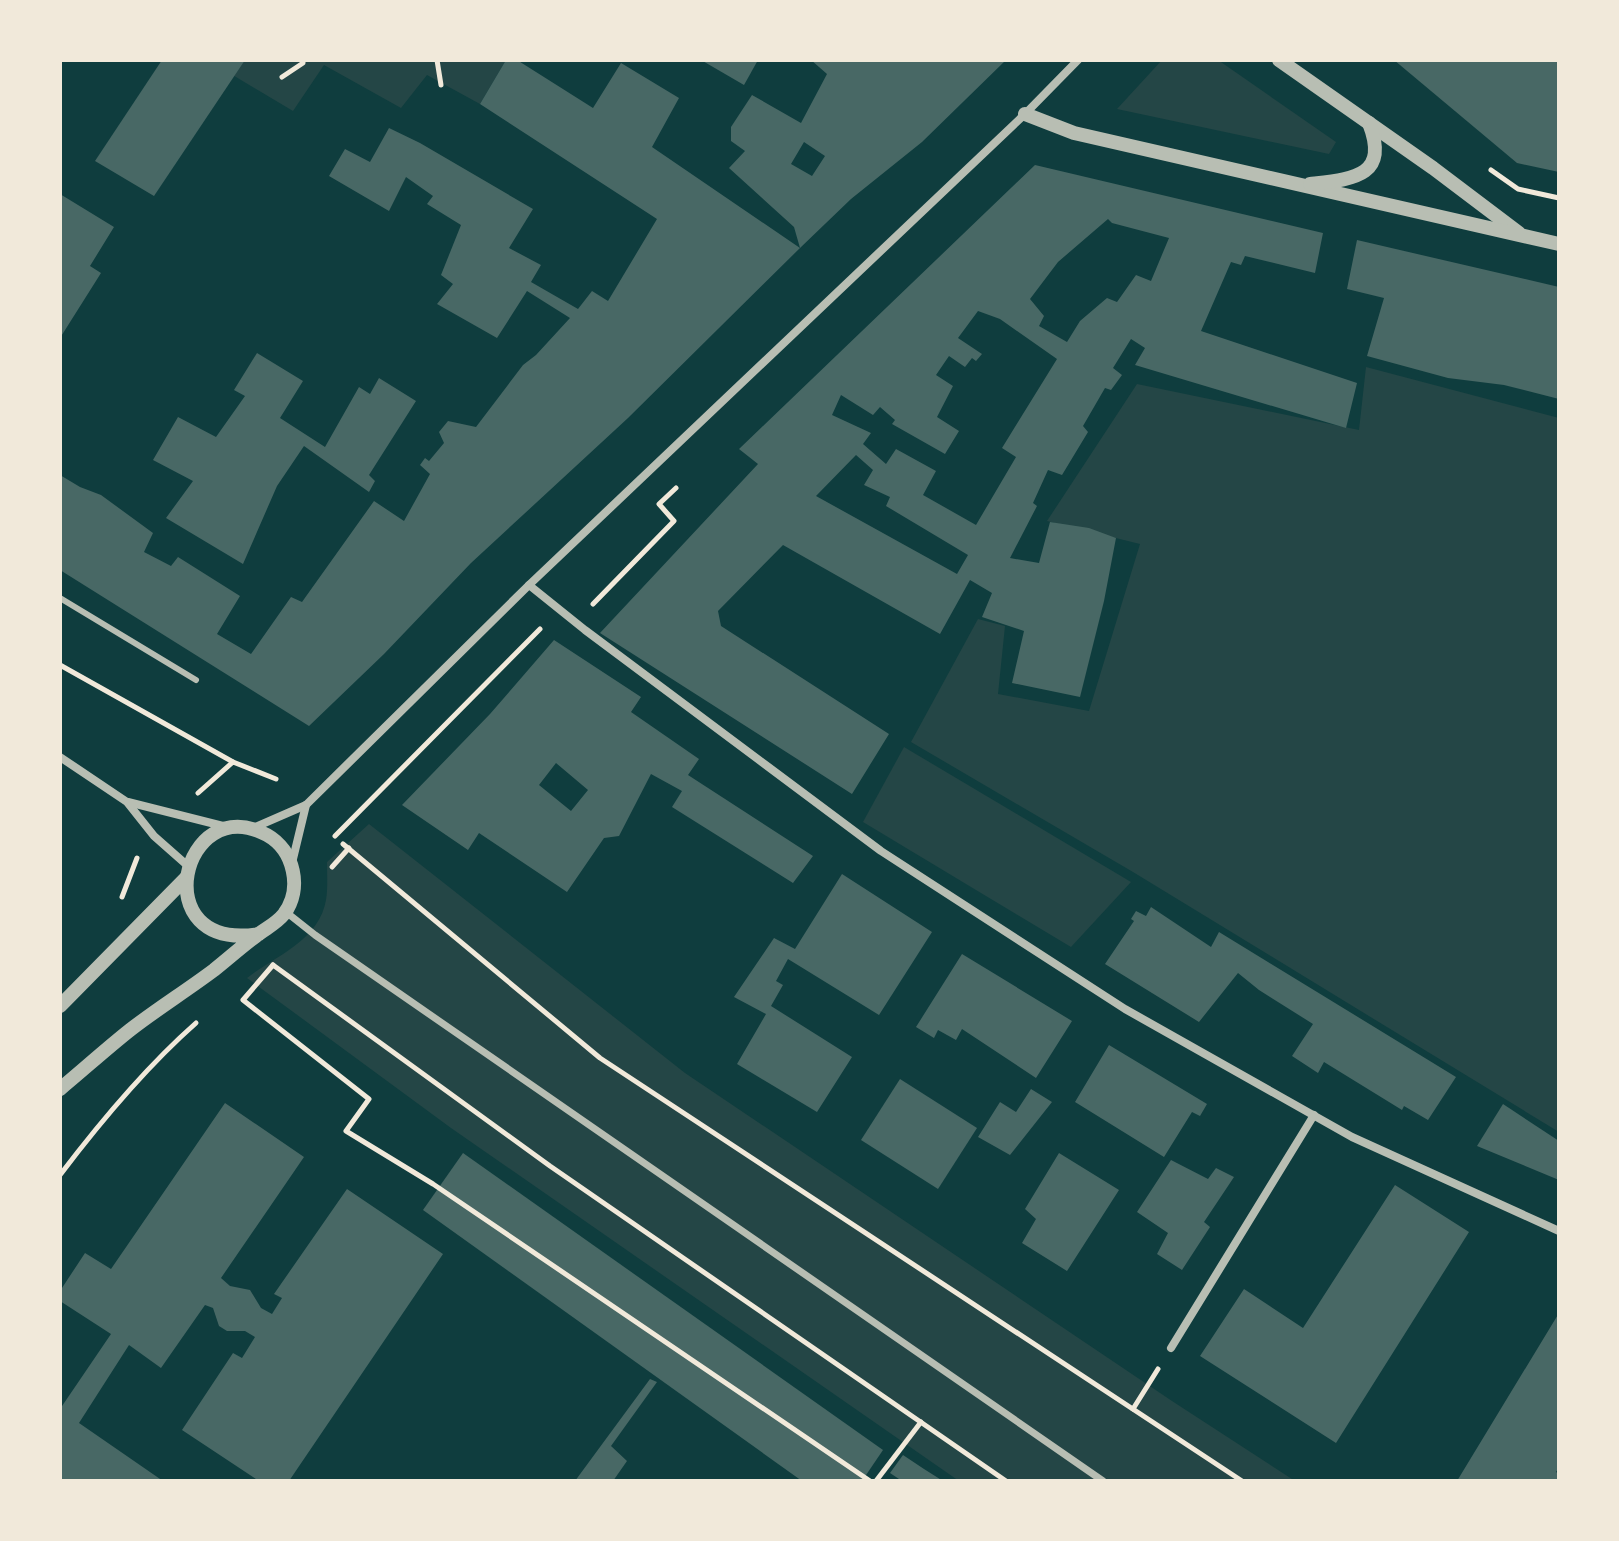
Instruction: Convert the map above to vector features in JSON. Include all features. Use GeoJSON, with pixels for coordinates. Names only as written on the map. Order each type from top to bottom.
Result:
{"type":"FeatureCollection","features":[{"type":"Feature","properties":{"kind":"street"},"geometry":{"type":"LineString","coordinates":[[251,829],[306,805],[529,585],[1078,60]]}},
{"type":"Feature","properties":{"kind":"street"},"geometry":{"type":"LineString","coordinates":[[1279,60],[1523,236]]}},
{"type":"Feature","properties":{"kind":"street"},"geometry":{"type":"LineString","coordinates":[[1025,114],[1074,133],[1559,244]]}},
{"type":"Feature","properties":{"kind":"street"},"geometry":{"type":"LineString","coordinates":[[1298,185],[1351,179],[1372,164],[1377,145],[1369,123]]}},
{"type":"Feature","properties":{"kind":"street"},"geometry":{"type":"LineString","coordinates":[[529,585],[881,851],[1125,1009],[1352,1137],[1559,1231]]}},
{"type":"Feature","properties":{"kind":"street"},"geometry":{"type":"LineString","coordinates":[[60,757],[127,802],[187,872],[187,896],[194,913],[207,926],[222,934],[240,937],[259,934]]}},
{"type":"Feature","properties":{"kind":"street"},"geometry":{"type":"LineString","coordinates":[[60,1089],[130,1030],[274,925],[286,912],[293,897],[295,880],[292,864],[282,847],[268,836],[251,829],[233,828],[127,802]]}},
{"type":"Feature","properties":{"kind":"street"},"geometry":{"type":"LineString","coordinates":[[292,864],[306,805]]}},
{"type":"Feature","properties":{"kind":"street"},"geometry":{"type":"LineString","coordinates":[[60,1006],[187,872],[200,845],[215,833],[233,828]]}},
{"type":"Feature","properties":{"kind":"street"},"geometry":{"type":"LineString","coordinates":[[286,912],[1103,1481]]}},
{"type":"Feature","properties":{"kind":"street"},"geometry":{"type":"LineString","coordinates":[[1171,1348],[1314,1115]]}},
{"type":"Feature","properties":{"kind":"lane"},"geometry":{"type":"LineString","coordinates":[[60,598],[196,680]]}},
{"type":"Feature","properties":{"kind":"path"},"geometry":{"type":"LineString","coordinates":[[282,77],[303,60]]}},
{"type":"Feature","properties":{"kind":"path"},"geometry":{"type":"LineString","coordinates":[[437,60],[441,85]]}},
{"type":"Feature","properties":{"kind":"path"},"geometry":{"type":"LineString","coordinates":[[335,836],[559,610],[589,608],[674,521],[659,504],[679,484]]}},
{"type":"Feature","properties":{"kind":"path"},"geometry":{"type":"LineString","coordinates":[[60,665],[233,762],[276,779]]}},
{"type":"Feature","properties":{"kind":"path"},"geometry":{"type":"LineString","coordinates":[[191,799],[233,762]]}},
{"type":"Feature","properties":{"kind":"path"},"geometry":{"type":"LineString","coordinates":[[332,867],[346,846],[600,1058],[1242,1481]]}},
{"type":"Feature","properties":{"kind":"path"},"geometry":{"type":"LineString","coordinates":[[921,1422],[873,1481],[433,1184],[346,1131],[369,1099],[243,1000],[273,965],[550,1166],[921,1422],[994,1473],[1006,1481]]}},
{"type":"Feature","properties":{"kind":"path"},"geometry":{"type":"LineString","coordinates":[[60,1175],[92,1133],[145,1074],[206,1015]]}},
{"type":"Feature","properties":{"kind":"path"},"geometry":{"type":"LineString","coordinates":[[1133,1409],[1171,1348]]}},
{"type":"Feature","properties":{"kind":"path"},"geometry":{"type":"LineString","coordinates":[[988,1481],[994,1473]]}},
{"type":"Feature","properties":{"kind":"shaded area"},"geometry":{"type":"Polygon","coordinates":[[[240,60],[506,60],[480,104],[427,75],[401,108],[324,65],[293,111],[231,74],[240,60]]]}},
{"type":"Feature","properties":{"kind":"shaded area"},"geometry":{"type":"Polygon","coordinates":[[[1162,60],[1218,60],[1336,142],[1329,154],[1117,109],[1162,60]]]}},
{"type":"Feature","properties":{"kind":"shaded area"},"geometry":{"type":"Polygon","coordinates":[[[1366,367],[1559,418],[1559,1132],[1133,872],[911,742],[978,619],[1005,626],[998,694],[1089,711],[1140,544],[1047,521],[1137,384],[1359,430],[1366,367]]]}},
{"type":"Feature","properties":{"kind":"shaded area"},"geometry":{"type":"Polygon","coordinates":[[[904,747],[1131,882],[1071,947],[863,822],[904,747]]]}},
{"type":"Feature","properties":{"kind":"shaded area"},"geometry":{"type":"Polygon","coordinates":[[[369,824],[685,1073],[1295,1481],[959,1481],[451,1128],[247,978],[294,946],[315,926],[326,900],[327,862],[369,824]]]}},
{"type":"Feature","properties":{"kind":"building"},"geometry":{"type":"Polygon","coordinates":[[[162,60],[245,60],[154,196],[95,161],[162,60]]]}},
{"type":"Feature","properties":{"kind":"building"},"geometry":{"type":"Polygon","coordinates":[[[506,60],[517,60],[593,108],[621,63],[679,98],[652,147],[800,248],[628,418],[471,563],[384,654],[309,726],[60,570],[60,475],[101,495],[153,533],[144,552],[171,566],[178,557],[240,596],[217,634],[251,654],[291,597],[302,602],[374,501],[404,521],[430,474],[420,465],[425,458],[429,461],[444,443],[439,432],[448,421],[476,427],[523,365],[570,318],[527,291],[497,338],[437,304],[453,284],[441,275],[461,225],[427,204],[433,196],[406,177],[389,211],[329,176],[345,149],[370,162],[389,128],[533,209],[509,248],[541,265],[531,282],[578,309],[592,291],[608,301],[657,219],[480,104],[506,60]]]}},
{"type":"Feature","properties":{"kind":"building"},"geometry":{"type":"Polygon","coordinates":[[[701,60],[758,60],[744,85],[701,60]]]}},
{"type":"Feature","properties":{"kind":"building"},"geometry":{"type":"Polygon","coordinates":[[[811,60],[1006,60],[922,142],[851,199],[800,248],[794,227],[729,168],[745,151],[731,141],[731,127],[752,95],[801,123],[827,74],[811,60]],[[804,142],[791,164],[812,176],[825,156],[804,142]]]}},
{"type":"Feature","properties":{"kind":"building"},"geometry":{"type":"Polygon","coordinates":[[[1394,60],[1559,60],[1559,172],[1517,163],[1394,60]]]}},
{"type":"Feature","properties":{"kind":"building"},"geometry":{"type":"Polygon","coordinates":[[[1035,165],[1323,233],[1315,273],[1245,256],[1241,265],[1231,262],[1201,331],[1357,383],[1346,428],[1135,365],[1145,348],[1131,339],[1113,368],[1122,375],[1111,390],[1105,388],[1083,426],[1088,432],[1062,475],[1048,470],[1033,503],[1037,506],[1010,558],[1039,563],[1050,522],[1089,528],[1116,538],[1080,697],[1012,683],[1024,631],[982,617],[992,593],[970,580],[940,634],[783,545],[718,611],[721,626],[889,734],[852,794],[600,633],[758,464],[739,449],[1035,165]],[[1108,219],[1058,262],[1030,299],[1044,316],[1039,326],[1067,342],[1080,321],[1107,298],[1117,302],[1136,275],[1151,281],[1169,238],[1112,223],[1108,219]],[[978,311],[958,338],[982,354],[976,361],[972,358],[965,367],[949,356],[936,375],[953,386],[937,417],[959,431],[945,454],[892,424],[895,420],[880,407],[873,415],[841,395],[832,415],[871,433],[863,444],[886,464],[896,449],[936,471],[923,495],[976,525],[1016,457],[1002,448],[1057,359],[1000,319],[978,311]],[[856,455],[816,496],[957,574],[968,555],[886,506],[890,497],[864,485],[873,470],[856,455]]]}},
{"type":"Feature","properties":{"kind":"building"},"geometry":{"type":"Polygon","coordinates":[[[60,194],[114,227],[90,266],[101,273],[60,338],[60,194]]]}},
{"type":"Feature","properties":{"kind":"building"},"geometry":{"type":"Polygon","coordinates":[[[1357,240],[1559,287],[1559,399],[1504,385],[1448,378],[1367,356],[1384,298],[1347,289],[1357,240]]]}},
{"type":"Feature","properties":{"kind":"building"},"geometry":{"type":"Polygon","coordinates":[[[257,353],[303,381],[280,418],[325,447],[359,387],[370,394],[379,378],[416,401],[369,475],[375,481],[369,492],[304,446],[277,486],[243,564],[166,518],[193,481],[153,460],[178,417],[216,437],[245,396],[234,390],[257,353]]]}},
{"type":"Feature","properties":{"kind":"building"},"geometry":{"type":"Polygon","coordinates":[[[554,640],[641,697],[631,712],[699,759],[688,775],[813,856],[793,883],[672,807],[682,791],[651,774],[619,836],[604,838],[567,892],[479,833],[468,850],[402,805],[490,714],[554,640]],[[556,763],[539,785],[571,811],[588,790],[556,763]]]}},
{"type":"Feature","properties":{"kind":"building"},"geometry":{"type":"Polygon","coordinates":[[[842,874],[932,932],[879,1015],[788,959],[776,981],[783,985],[771,1006],[852,1057],[817,1112],[737,1064],[766,1014],[734,997],[774,938],[795,949],[842,874]]]}},
{"type":"Feature","properties":{"kind":"building"},"geometry":{"type":"Polygon","coordinates":[[[1151,907],[1211,947],[1219,932],[1456,1077],[1428,1120],[1404,1106],[1402,1110],[1324,1062],[1318,1073],[1292,1056],[1313,1024],[1238,973],[1199,1022],[1105,964],[1134,921],[1131,919],[1136,911],[1146,916],[1151,907]]]}},
{"type":"Feature","properties":{"kind":"building"},"geometry":{"type":"Polygon","coordinates":[[[962,954],[1072,1021],[1036,1078],[962,1029],[956,1040],[938,1030],[934,1038],[916,1027],[962,954]]]}},
{"type":"Feature","properties":{"kind":"building"},"geometry":{"type":"Polygon","coordinates":[[[1109,1045],[1207,1104],[1200,1116],[1192,1112],[1164,1157],[1075,1102],[1109,1045]]]}},
{"type":"Feature","properties":{"kind":"building"},"geometry":{"type":"Polygon","coordinates":[[[900,1079],[977,1128],[938,1189],[861,1140],[900,1079]]]}},
{"type":"Feature","properties":{"kind":"building"},"geometry":{"type":"Polygon","coordinates":[[[1031,1089],[1052,1102],[1010,1155],[978,1137],[1000,1102],[1016,1112],[1031,1089]]]}},
{"type":"Feature","properties":{"kind":"building"},"geometry":{"type":"Polygon","coordinates":[[[225,1103],[304,1157],[221,1278],[230,1286],[250,1290],[261,1308],[272,1314],[282,1298],[274,1294],[347,1189],[443,1254],[289,1481],[259,1481],[182,1430],[233,1353],[242,1358],[255,1337],[245,1331],[227,1331],[219,1326],[213,1308],[205,1305],[161,1368],[129,1345],[79,1423],[163,1481],[60,1481],[60,1409],[111,1334],[60,1301],[60,1291],[85,1253],[111,1269],[225,1103]]]}},
{"type":"Feature","properties":{"kind":"building"},"geometry":{"type":"Polygon","coordinates":[[[1503,1104],[1559,1141],[1559,1180],[1477,1146],[1503,1104]]]}},
{"type":"Feature","properties":{"kind":"building"},"geometry":{"type":"Polygon","coordinates":[[[463,1153],[883,1450],[862,1481],[802,1481],[423,1210],[463,1153]]]}},
{"type":"Feature","properties":{"kind":"building"},"geometry":{"type":"Polygon","coordinates":[[[1059,1153],[1119,1190],[1067,1271],[1022,1243],[1036,1219],[1025,1209],[1059,1153]]]}},
{"type":"Feature","properties":{"kind":"building"},"geometry":{"type":"Polygon","coordinates":[[[1171,1160],[1208,1179],[1216,1168],[1234,1177],[1204,1222],[1210,1227],[1182,1270],[1157,1254],[1168,1233],[1137,1212],[1171,1160]]]}},
{"type":"Feature","properties":{"kind":"building"},"geometry":{"type":"Polygon","coordinates":[[[1395,1185],[1469,1232],[1336,1443],[1200,1356],[1244,1289],[1303,1328],[1395,1185]]]}},
{"type":"Feature","properties":{"kind":"building"},"geometry":{"type":"Polygon","coordinates":[[[1559,1313],[1559,1467],[1556,1472],[1559,1481],[1457,1481],[1559,1313]]]}},
{"type":"Feature","properties":{"kind":"building"},"geometry":{"type":"Polygon","coordinates":[[[650,1379],[657,1382],[611,1446],[627,1461],[613,1481],[575,1481],[650,1379]]]}},
{"type":"Feature","properties":{"kind":"building"},"geometry":{"type":"Polygon","coordinates":[[[903,1455],[943,1481],[902,1481],[890,1473],[903,1455]]]}}]}
